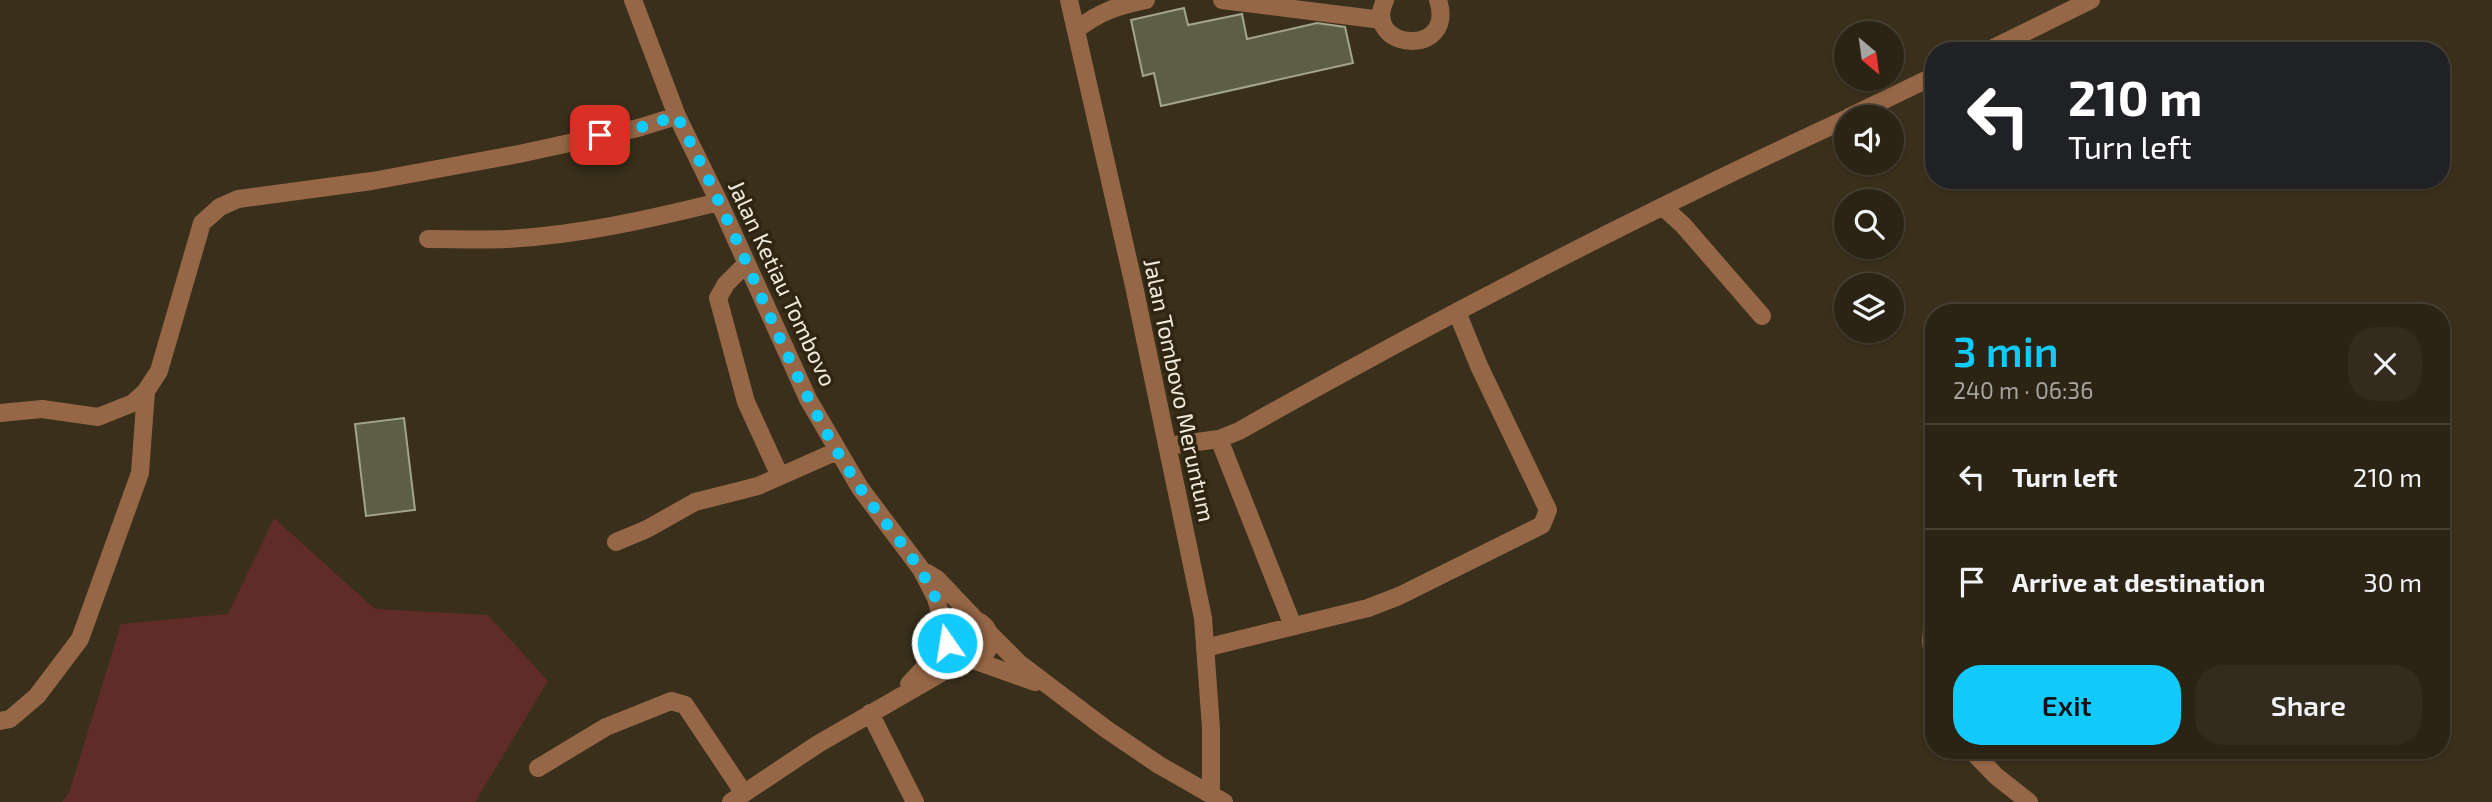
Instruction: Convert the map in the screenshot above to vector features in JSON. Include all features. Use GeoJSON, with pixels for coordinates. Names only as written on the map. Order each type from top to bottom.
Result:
{"type":"FeatureCollection","features":[{"type":"Feature","properties":{"kind":"street","name":"Jalan Ketiau Tombovo"},"geometry":{"type":"LineString","coordinates":[[633,0],[677,116],[808,399],[860,488],[921,569],[936,597],[947,640]]}},
{"type":"Feature","properties":{"kind":"street","name":"Jalan Tombovo Meruntum"},"geometry":{"type":"LineString","coordinates":[[1069,0],[1203,618],[1217,798]]}},
{"type":"Feature","properties":{"kind":"street"},"geometry":{"type":"LineString","coordinates":[[1076,30],[1111,8],[1146,0]]}},
{"type":"Feature","properties":{"kind":"street"},"geometry":{"type":"LineString","coordinates":[[1222,0],[1247,1],[1382,20]]}},
{"type":"Feature","properties":{"kind":"street"},"geometry":{"type":"LineString","coordinates":[[1385,0],[1382,20],[1387,31],[1408,42],[1420,41],[1431,35],[1438,25],[1441,13],[1439,1]]}},
{"type":"Feature","properties":{"kind":"street"},"geometry":{"type":"LineString","coordinates":[[2005,42],[2091,0]]}},
{"type":"Feature","properties":{"kind":"street"},"geometry":{"type":"LineString","coordinates":[[1875,105],[1925,80]]}},
{"type":"Feature","properties":{"kind":"street"},"geometry":{"type":"LineString","coordinates":[[0,413],[42,410],[98,417],[133,403],[146,391],[159,371],[202,223],[220,207],[238,199],[372,181],[519,154],[638,128],[677,116]]}},
{"type":"Feature","properties":{"kind":"street"},"geometry":{"type":"LineString","coordinates":[[1167,446],[1219,439],[1239,431],[1457,312],[1663,207],[1834,125]]}},
{"type":"Feature","properties":{"kind":"street"},"geometry":{"type":"LineString","coordinates":[[428,239],[508,239],[579,231],[648,219],[719,202]]}},
{"type":"Feature","properties":{"kind":"street"},"geometry":{"type":"LineString","coordinates":[[1663,207],[1683,225],[1762,316]]}},
{"type":"Feature","properties":{"kind":"street"},"geometry":{"type":"LineString","coordinates":[[746,264],[726,284],[718,298],[746,402],[780,477]]}},
{"type":"Feature","properties":{"kind":"street"},"geometry":{"type":"LineString","coordinates":[[1205,648],[1339,617],[1399,597],[1542,525],[1548,510],[1479,366],[1457,312]]}},
{"type":"Feature","properties":{"kind":"street"},"geometry":{"type":"LineString","coordinates":[[0,721],[10,719],[37,696],[80,639],[140,472],[146,391]]}},
{"type":"Feature","properties":{"kind":"street"},"geometry":{"type":"LineString","coordinates":[[1219,439],[1293,626]]}},
{"type":"Feature","properties":{"kind":"street"},"geometry":{"type":"LineString","coordinates":[[616,542],[648,529],[695,502],[758,486],[837,451]]}},
{"type":"Feature","properties":{"kind":"street","name":"Jalan Ketiau Tombovo"},"geometry":{"type":"LineString","coordinates":[[921,569],[937,579],[975,620]]}},
{"type":"Feature","properties":{"kind":"street"},"geometry":{"type":"LineString","coordinates":[[538,768],[606,727],[671,701],[685,705],[737,797],[894,699],[986,653],[990,640],[986,627],[975,620],[957,622],[949,632],[947,640],[922,672],[894,699]]}},
{"type":"Feature","properties":{"kind":"street"},"geometry":{"type":"LineString","coordinates":[[989,634],[1020,664],[1046,684],[1159,765],[1217,798]]}},
{"type":"Feature","properties":{"kind":"street"},"geometry":{"type":"LineString","coordinates":[[947,640],[952,654],[1022,679],[1046,684]]}},
{"type":"Feature","properties":{"kind":"street"},"geometry":{"type":"LineString","coordinates":[[870,713],[915,802]]}},
{"type":"Feature","properties":{"kind":"street"},"geometry":{"type":"LineString","coordinates":[[1980,759],[2029,802]]}},
{"type":"Feature","properties":{"kind":"shaded area"},"geometry":{"type":"Polygon","coordinates":[[[274,518],[375,609],[488,615],[548,681],[475,802],[62,802],[69,793],[121,624],[228,614],[274,518]]]}},
{"type":"Feature","properties":{"kind":"building"},"geometry":{"type":"Polygon","coordinates":[[[1184,8],[1188,25],[1242,14],[1247,39],[1317,23],[1345,27],[1353,63],[1161,106],[1154,73],[1143,76],[1131,20],[1184,8]]]}},
{"type":"Feature","properties":{"kind":"building"},"geometry":{"type":"Polygon","coordinates":[[[404,418],[415,510],[366,516],[355,424],[404,418]]]}},
{"type":"Feature","properties":{"kind":"route"},"geometry":{"type":"LineString","coordinates":[[600,135],[638,128],[677,116],[808,399],[860,488],[921,569],[936,597],[947,643]]}}]}
